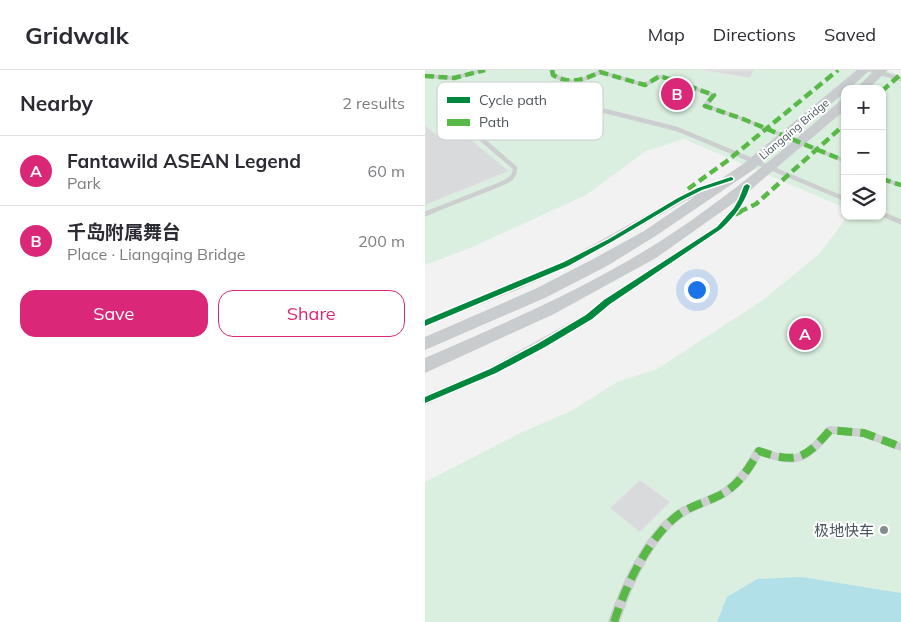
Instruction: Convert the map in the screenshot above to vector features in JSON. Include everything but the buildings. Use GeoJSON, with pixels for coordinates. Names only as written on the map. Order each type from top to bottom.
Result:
{"type":"FeatureCollection","features":[{"type":"Feature","properties":{"kind":"main road","name":"Liangqing Bridge"},"geometry":{"type":"LineString","coordinates":[[425,344],[541,292],[601,262],[649,234],[748,168],[864,70]]}},
{"type":"Feature","properties":{"kind":"main road"},"geometry":{"type":"LineString","coordinates":[[865,85],[882,70]]}},
{"type":"Feature","properties":{"kind":"main road","name":"Liangqing Bridge"},"geometry":{"type":"LineString","coordinates":[[425,366],[543,313],[622,272],[688,230],[764,174],[841,107]]}},
{"type":"Feature","properties":{"kind":"street"},"geometry":{"type":"LineString","coordinates":[[425,76],[454,78],[485,70]]}},
{"type":"Feature","properties":{"kind":"street"},"geometry":{"type":"LineString","coordinates":[[552,70],[553,75],[563,81],[581,81],[600,72],[645,85],[660,76],[714,95],[705,106],[743,119],[841,159]]}},
{"type":"Feature","properties":{"kind":"street"},"geometry":{"type":"LineString","coordinates":[[425,323],[565,264],[611,240],[680,199],[731,179]]}},
{"type":"Feature","properties":{"kind":"street"},"geometry":{"type":"LineString","coordinates":[[886,180],[901,185]]}},
{"type":"Feature","properties":{"kind":"street"},"geometry":{"type":"LineString","coordinates":[[425,400],[493,371],[543,345],[589,317],[607,302],[719,228],[735,214],[743,200],[747,186]]}},
{"type":"Feature","properties":{"kind":"street"},"geometry":{"type":"LineString","coordinates":[[615,622],[617,612],[644,557],[659,533],[677,515],[729,490],[747,472],[759,451],[783,460],[799,458],[812,452],[830,430],[865,433],[901,447]]}},
{"type":"Feature","properties":{"kind":"lane"},"geometry":{"type":"LineString","coordinates":[[871,70],[901,79]]}},
{"type":"Feature","properties":{"kind":"lane"},"geometry":{"type":"LineString","coordinates":[[603,111],[677,129],[841,197]]}},
{"type":"Feature","properties":{"kind":"lane"},"geometry":{"type":"LineString","coordinates":[[425,214],[501,184],[511,179],[515,174],[515,168],[483,140]]}},
{"type":"Feature","properties":{"kind":"lane"},"geometry":{"type":"LineString","coordinates":[[886,216],[901,222]]}},
{"type":"Feature","properties":{"kind":"green space"},"geometry":{"type":"Polygon","coordinates":[[[425,70],[885,70],[901,75],[901,622],[425,622],[425,482],[518,434],[573,410],[617,382],[657,369],[763,300],[820,253],[845,220],[886,220],[886,85],[841,85],[841,206],[684,139],[646,151],[586,195],[470,248],[425,265],[425,70]]]}},
{"type":"Feature","properties":{"kind":"water"},"geometry":{"type":"Polygon","coordinates":[[[802,577],[901,593],[901,622],[717,622],[727,597],[757,579],[802,577]]]}},
{"type":"Feature","properties":{"kind":"marked path"},"geometry":{"type":"LineString","coordinates":[[425,76],[454,78],[485,70]]}},
{"type":"Feature","properties":{"kind":"marked path"},"geometry":{"type":"LineString","coordinates":[[552,70],[553,75],[559,79],[571,82],[582,80],[600,72],[645,85],[660,76],[714,95],[705,106],[743,119],[841,159]]}},
{"type":"Feature","properties":{"kind":"marked path"},"geometry":{"type":"LineString","coordinates":[[688,189],[727,161],[838,70]]}},
{"type":"Feature","properties":{"kind":"marked path"},"geometry":{"type":"LineString","coordinates":[[886,87],[901,74]]}},
{"type":"Feature","properties":{"kind":"marked path"},"geometry":{"type":"LineString","coordinates":[[735,214],[756,204],[841,128]]}},
{"type":"Feature","properties":{"kind":"marked path"},"geometry":{"type":"LineString","coordinates":[[886,180],[901,185]]}},
{"type":"Feature","properties":{"kind":"marked path"},"geometry":{"type":"LineString","coordinates":[[614,622],[631,580],[659,534],[684,511],[717,497],[734,486],[746,472],[759,451],[783,458],[800,458],[814,448],[830,430],[864,433],[901,447]]}},
{"type":"Feature","properties":{"kind":"cycle path"},"geometry":{"type":"LineString","coordinates":[[425,323],[566,264],[680,199],[700,189],[731,179]]}},
{"type":"Feature","properties":{"kind":"cycle path"},"geometry":{"type":"LineString","coordinates":[[425,400],[493,371],[589,317],[607,302],[719,228],[736,209],[747,186]]}},
{"type":"Feature","properties":{"kind":"place","name":"千岛附属舞台"},"geometry":{"type":"Point","coordinates":[677,94]}},
{"type":"Feature","properties":{"kind":"place","name":"Fantawild ASEAN Legend"},"geometry":{"type":"Point","coordinates":[805,334]}},
{"type":"Feature","properties":{"kind":"place","name":"极地快车"},"geometry":{"type":"Point","coordinates":[884,530]}}]}
